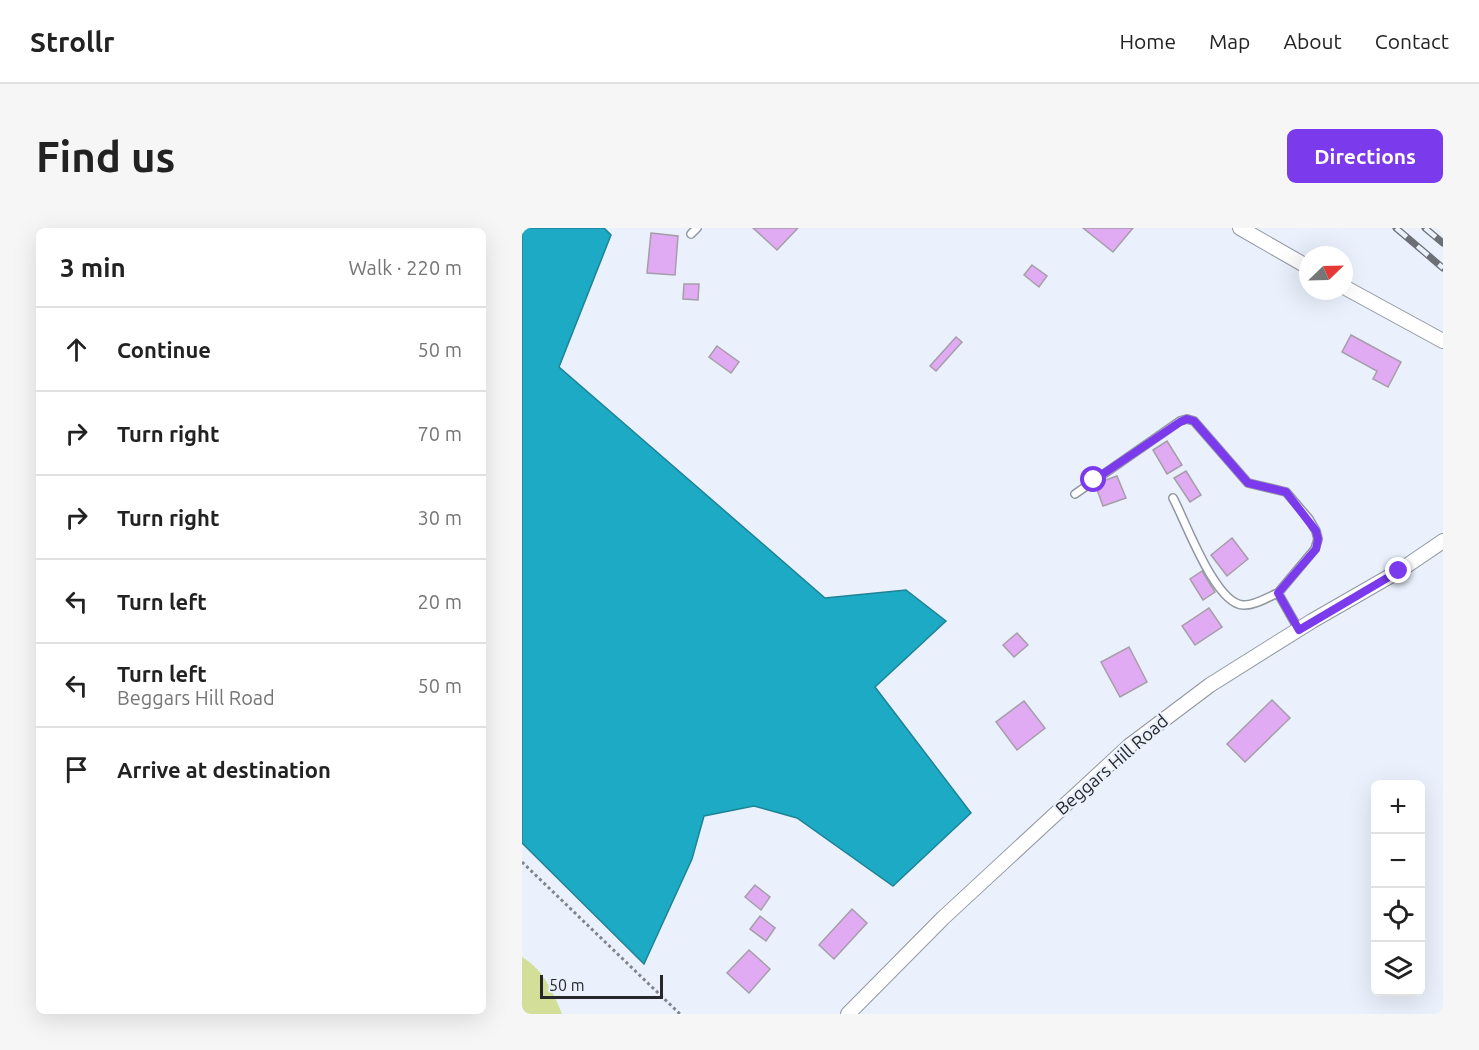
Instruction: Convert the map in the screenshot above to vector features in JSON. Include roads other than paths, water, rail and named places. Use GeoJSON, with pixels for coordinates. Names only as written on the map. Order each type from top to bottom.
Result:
{"type":"FeatureCollection","features":[{"type":"Feature","properties":{"kind":"street"},"geometry":{"type":"LineString","coordinates":[[1240,228],[1299,262]]}},
{"type":"Feature","properties":{"kind":"street"},"geometry":{"type":"LineString","coordinates":[[1353,292],[1443,341]]}},
{"type":"Feature","properties":{"kind":"street","name":"Beggars Hill Road"},"geometry":{"type":"LineString","coordinates":[[848,1014],[943,918],[1129,746],[1210,686],[1399,571],[1443,541]]}},
{"type":"Feature","properties":{"kind":"lane"},"geometry":{"type":"LineString","coordinates":[[691,234],[697,228]]}},
{"type":"Feature","properties":{"kind":"lane"},"geometry":{"type":"LineString","coordinates":[[1075,494],[1187,419],[1194,421],[1248,483],[1286,492],[1316,531],[1318,539],[1316,549],[1278,593],[1245,606],[1236,604],[1221,590],[1203,562],[1173,498]]}},
{"type":"Feature","properties":{"kind":"lane"},"geometry":{"type":"LineString","coordinates":[[1278,593],[1299,630]]}},
{"type":"Feature","properties":{"kind":"water"},"geometry":{"type":"Polygon","coordinates":[[[522,228],[604,228],[611,235],[559,367],[825,598],[906,590],[946,621],[875,687],[971,813],[893,886],[797,818],[754,806],[704,816],[692,859],[644,964],[522,843],[522,228]]]}},
{"type":"Feature","properties":{"kind":"railway"},"geometry":{"type":"LineString","coordinates":[[1396,228],[1443,268]]}},
{"type":"Feature","properties":{"kind":"railway"},"geometry":{"type":"LineString","coordinates":[[1425,228],[1443,243]]}}]}
